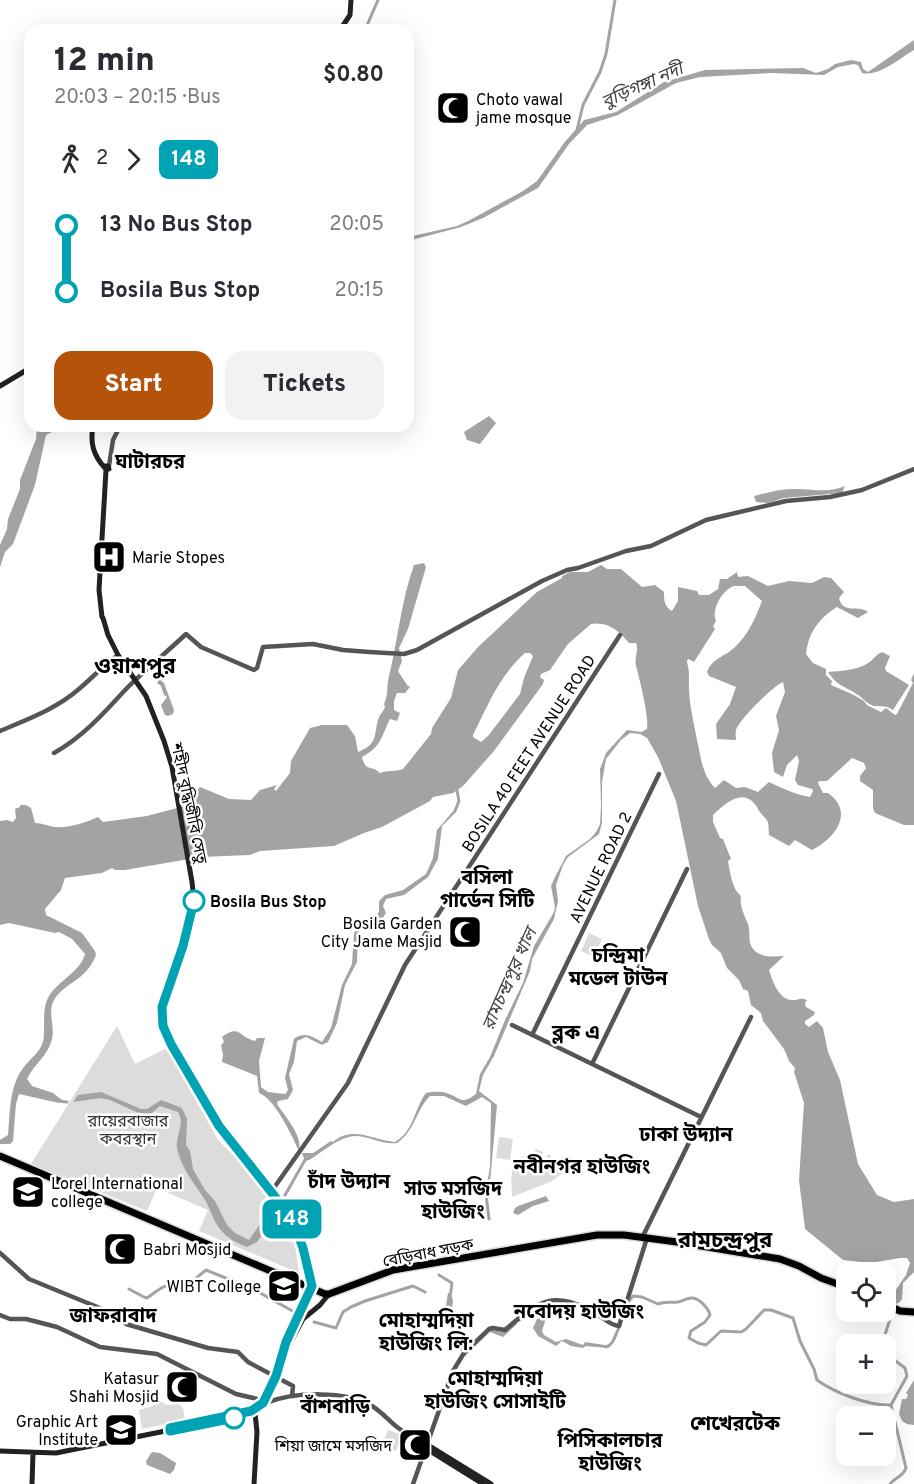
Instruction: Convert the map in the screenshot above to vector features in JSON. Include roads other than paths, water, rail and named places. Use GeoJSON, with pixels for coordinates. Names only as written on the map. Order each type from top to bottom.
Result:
{"type":"FeatureCollection","features":[{"type":"Feature","properties":{"kind":"highway"},"geometry":{"type":"LineString","coordinates":[[0,1156],[329,1294]]}},
{"type":"Feature","properties":{"kind":"highway","name":"বেড়িবাধ সড়ক"},"geometry":{"type":"LineString","coordinates":[[329,1294],[393,1270],[588,1235],[645,1238],[780,1259],[836,1283]]}},
{"type":"Feature","properties":{"kind":"highway"},"geometry":{"type":"LineString","coordinates":[[896,1309],[914,1312]]}},
{"type":"Feature","properties":{"kind":"main road"},"geometry":{"type":"LineString","coordinates":[[344,24],[350,15],[351,0]]}},
{"type":"Feature","properties":{"kind":"main road"},"geometry":{"type":"LineString","coordinates":[[0,386],[24,372]]}},
{"type":"Feature","properties":{"kind":"main road"},"geometry":{"type":"LineString","coordinates":[[92,432],[91,442],[98,461],[107,468]]}},
{"type":"Feature","properties":{"kind":"main road","name":"শহীদ বুদ্ধিজীবি সেতু"},"geometry":{"type":"LineString","coordinates":[[107,468],[99,590],[103,617],[108,635],[118,655],[150,704],[172,767],[194,901],[167,994],[164,1010],[165,1030],[219,1126],[271,1192]]}},
{"type":"Feature","properties":{"kind":"main road"},"geometry":{"type":"LineString","coordinates":[[0,1450],[52,1454],[256,1411],[266,1402],[288,1344],[314,1289],[294,1223],[271,1192]]}},
{"type":"Feature","properties":{"kind":"main road"},"geometry":{"type":"LineString","coordinates":[[303,1319],[304,1309],[314,1289]]}},
{"type":"Feature","properties":{"kind":"main road"},"geometry":{"type":"LineString","coordinates":[[288,1344],[303,1319],[329,1294]]}},
{"type":"Feature","properties":{"kind":"main road"},"geometry":{"type":"LineString","coordinates":[[255,1484],[256,1411]]}},
{"type":"Feature","properties":{"kind":"main road"},"geometry":{"type":"LineString","coordinates":[[425,1448],[433,1450],[477,1478],[491,1484]]}},
{"type":"Feature","properties":{"kind":"main road"},"geometry":{"type":"LineString","coordinates":[[425,1448],[433,1450]]}},
{"type":"Feature","properties":{"kind":"main road"},"geometry":{"type":"LineString","coordinates":[[34,1484],[35,1452]]}},
{"type":"Feature","properties":{"kind":"main road"},"geometry":{"type":"LineString","coordinates":[[477,1478],[483,1484]]}},
{"type":"Feature","properties":{"kind":"street"},"geometry":{"type":"LineString","coordinates":[[107,468],[117,432]]}},
{"type":"Feature","properties":{"kind":"street"},"geometry":{"type":"LineString","coordinates":[[54,753],[78,737],[186,634],[201,647],[254,670],[263,647],[313,644],[343,650],[404,654],[417,650],[551,577],[626,551],[651,546],[700,522],[786,501],[830,497],[862,490],[914,469]]}},
{"type":"Feature","properties":{"kind":"street","name":"BOSILA 40 FEET AVENUE ROAD"},"geometry":{"type":"LineString","coordinates":[[271,1192],[348,1083],[405,965],[620,635]]}},
{"type":"Feature","properties":{"kind":"street"},"geometry":{"type":"LineString","coordinates":[[0,731],[56,705],[78,690],[118,655]]}},
{"type":"Feature","properties":{"kind":"street","name":"AVENUE ROAD 2"},"geometry":{"type":"LineString","coordinates":[[532,1035],[659,774]]}},
{"type":"Feature","properties":{"kind":"street"},"geometry":{"type":"LineString","coordinates":[[592,1064],[687,869]]}},
{"type":"Feature","properties":{"kind":"street"},"geometry":{"type":"LineString","coordinates":[[413,1484],[448,1381],[464,1353],[489,1329],[505,1330],[539,1303],[551,1299],[557,1299],[600,1315],[619,1326],[645,1238],[701,1117],[751,1017]]}},
{"type":"Feature","properties":{"kind":"street"},"geometry":{"type":"LineString","coordinates":[[512,1025],[701,1117]]}},
{"type":"Feature","properties":{"kind":"street"},"geometry":{"type":"LineString","coordinates":[[0,1253],[29,1279],[106,1310],[126,1324],[208,1348],[238,1352],[248,1362],[293,1386],[292,1396]]}},
{"type":"Feature","properties":{"kind":"street"},"geometry":{"type":"LineString","coordinates":[[0,1315],[10,1319],[26,1319],[57,1327],[100,1347],[157,1354],[236,1394],[266,1402],[292,1396],[323,1395],[364,1402],[375,1408],[425,1448]]}},
{"type":"Feature","properties":{"kind":"street"},"geometry":{"type":"LineString","coordinates":[[430,1433],[428,1442],[433,1450]]}},
{"type":"Feature","properties":{"kind":"waterway"},"geometry":{"type":"LineString","coordinates":[[368,24],[378,0]]}},
{"type":"Feature","properties":{"kind":"waterway","name":"বুড়িগঙ্গা নদী"},"geometry":{"type":"LineString","coordinates":[[577,130],[583,105],[600,72],[606,54],[615,0]]}},
{"type":"Feature","properties":{"kind":"waterway"},"geometry":{"type":"LineString","coordinates":[[455,811],[459,801],[456,785]]}},
{"type":"Feature","properties":{"kind":"waterway"},"geometry":{"type":"LineString","coordinates":[[59,1101],[67,1102]]}},
{"type":"Feature","properties":{"kind":"waterway"},"geometry":{"type":"LineString","coordinates":[[284,1197],[305,1160]]}},
{"type":"Feature","properties":{"kind":"waterway"},"geometry":{"type":"LineString","coordinates":[[486,1194],[489,1219]]}},
{"type":"Feature","properties":{"kind":"waterway"},"geometry":{"type":"LineString","coordinates":[[144,1297],[147,1298],[160,1288],[168,1286],[184,1288],[206,1270],[253,1289],[296,1313]]}},
{"type":"Feature","properties":{"kind":"waterway"},"geometry":{"type":"LineString","coordinates":[[439,1275],[452,1283],[450,1297]]}},
{"type":"Feature","properties":{"kind":"waterway"},"geometry":{"type":"LineString","coordinates":[[314,1322],[336,1328],[343,1312],[365,1301],[413,1286],[425,1292]]}},
{"type":"Feature","properties":{"kind":"waterway"},"geometry":{"type":"LineString","coordinates":[[129,1289],[142,1296]]}},
{"type":"Feature","properties":{"kind":"waterway"},"geometry":{"type":"LineString","coordinates":[[628,1303],[633,1296],[658,1304],[691,1298],[698,1300],[706,1307],[710,1315],[705,1322],[691,1331],[689,1338],[706,1345],[721,1331],[741,1332],[746,1329],[764,1310],[771,1310],[793,1318],[817,1380],[852,1398],[891,1405]]}},
{"type":"Feature","properties":{"kind":"waterway"},"geometry":{"type":"LineString","coordinates":[[885,1334],[889,1322]]}},
{"type":"Feature","properties":{"kind":"waterway"},"geometry":{"type":"LineString","coordinates":[[606,1347],[613,1341],[620,1326]]}},
{"type":"Feature","properties":{"kind":"waterway"},"geometry":{"type":"LineString","coordinates":[[890,1484],[906,1468],[891,1405],[907,1376],[905,1368],[896,1361]]}},
{"type":"Feature","properties":{"kind":"place","name":"Choto vawal jame mosque"},"geometry":{"type":"Point","coordinates":[453,108]}},
{"type":"Feature","properties":{"kind":"place","name":"Marie Stopes"},"geometry":{"type":"Point","coordinates":[109,557]}},
{"type":"Feature","properties":{"kind":"place","name":"Bosila Bus Stop"},"geometry":{"type":"Point","coordinates":[194,901]}},
{"type":"Feature","properties":{"kind":"place","name":"Bosila Garden City Jame Masjid"},"geometry":{"type":"Point","coordinates":[465,932]}},
{"type":"Feature","properties":{"kind":"place","name":"Lorel International college"},"geometry":{"type":"Point","coordinates":[28,1192]}},
{"type":"Feature","properties":{"kind":"place","name":"Babri Mosjid"},"geometry":{"type":"Point","coordinates":[120,1249]}},
{"type":"Feature","properties":{"kind":"place","name":"WIBT College"},"geometry":{"type":"Point","coordinates":[284,1286]}},
{"type":"Feature","properties":{"kind":"place","name":"Katasur Shahi Mosjid"},"geometry":{"type":"Point","coordinates":[182,1387]}},
{"type":"Feature","properties":{"kind":"place","name":"Graphic Art Institute"},"geometry":{"type":"Point","coordinates":[121,1430]}},
{"type":"Feature","properties":{"kind":"place","name":"শিয়া জামে মসজিদ"},"geometry":{"type":"Point","coordinates":[415,1445]}},
{"type":"Feature","properties":{"kind":"district","name":"ঘাটারচর"},"geometry":{"type":"Point","coordinates":[150,461]}},
{"type":"Feature","properties":{"kind":"district","name":"ওয়াশপুর"},"geometry":{"type":"Point","coordinates":[135,665]}},
{"type":"Feature","properties":{"kind":"district","name":"বসিলা গার্ডেন সিটি"},"geometry":{"type":"Point","coordinates":[487,888]}},
{"type":"Feature","properties":{"kind":"district","name":"চন্দ্রিমা মডেল টাউন"},"geometry":{"type":"Point","coordinates":[618,966]}},
{"type":"Feature","properties":{"kind":"district","name":"ব্লক এ"},"geometry":{"type":"Point","coordinates":[576,1032]}},
{"type":"Feature","properties":{"kind":"district","name":"ঢাকা উদ্যান"},"geometry":{"type":"Point","coordinates":[686,1134]}},
{"type":"Feature","properties":{"kind":"district","name":"নবীনগর হাউজিং"},"geometry":{"type":"Point","coordinates":[582,1166]}},
{"type":"Feature","properties":{"kind":"district","name":"চাঁদ উদ্যান"},"geometry":{"type":"Point","coordinates":[349,1181]}},
{"type":"Feature","properties":{"kind":"district","name":"সাত মসজিদ হাউজিং"},"geometry":{"type":"Point","coordinates":[453,1200]}},
{"type":"Feature","properties":{"kind":"district","name":"রামচন্দ্রপুর"},"geometry":{"type":"Point","coordinates":[725,1239]}},
{"type":"Feature","properties":{"kind":"district","name":"নবোদয় হাউজিং"},"geometry":{"type":"Point","coordinates":[579,1311]}},
{"type":"Feature","properties":{"kind":"district","name":"জাফরাবাদ"},"geometry":{"type":"Point","coordinates":[113,1315]}},
{"type":"Feature","properties":{"kind":"district","name":"মোহাম্মদিয়া হাউজিং লি:"},"geometry":{"type":"Point","coordinates":[426,1332]}},
{"type":"Feature","properties":{"kind":"district","name":"মোহাম্মদিয়া হাউজিং সোসাইটি"},"geometry":{"type":"Point","coordinates":[495,1390]}},
{"type":"Feature","properties":{"kind":"district","name":"বাঁশবাড়ি"},"geometry":{"type":"Point","coordinates":[335,1406]}},
{"type":"Feature","properties":{"kind":"district","name":"শেখেরটেক"},"geometry":{"type":"Point","coordinates":[735,1423]}},
{"type":"Feature","properties":{"kind":"district","name":"পিসিকালচার হাউজিং"},"geometry":{"type":"Point","coordinates":[610,1452]}},
{"type":"Feature","properties":{"kind":"water label","name":"রামচন্দ্রপুর খাল"},"geometry":{"type":"Point","coordinates":[509,979]}},
{"type":"Feature","properties":{"kind":"park label","name":"রায়েরবাজার কবরস্থান"},"geometry":{"type":"Point","coordinates":[128,1129]}}]}
